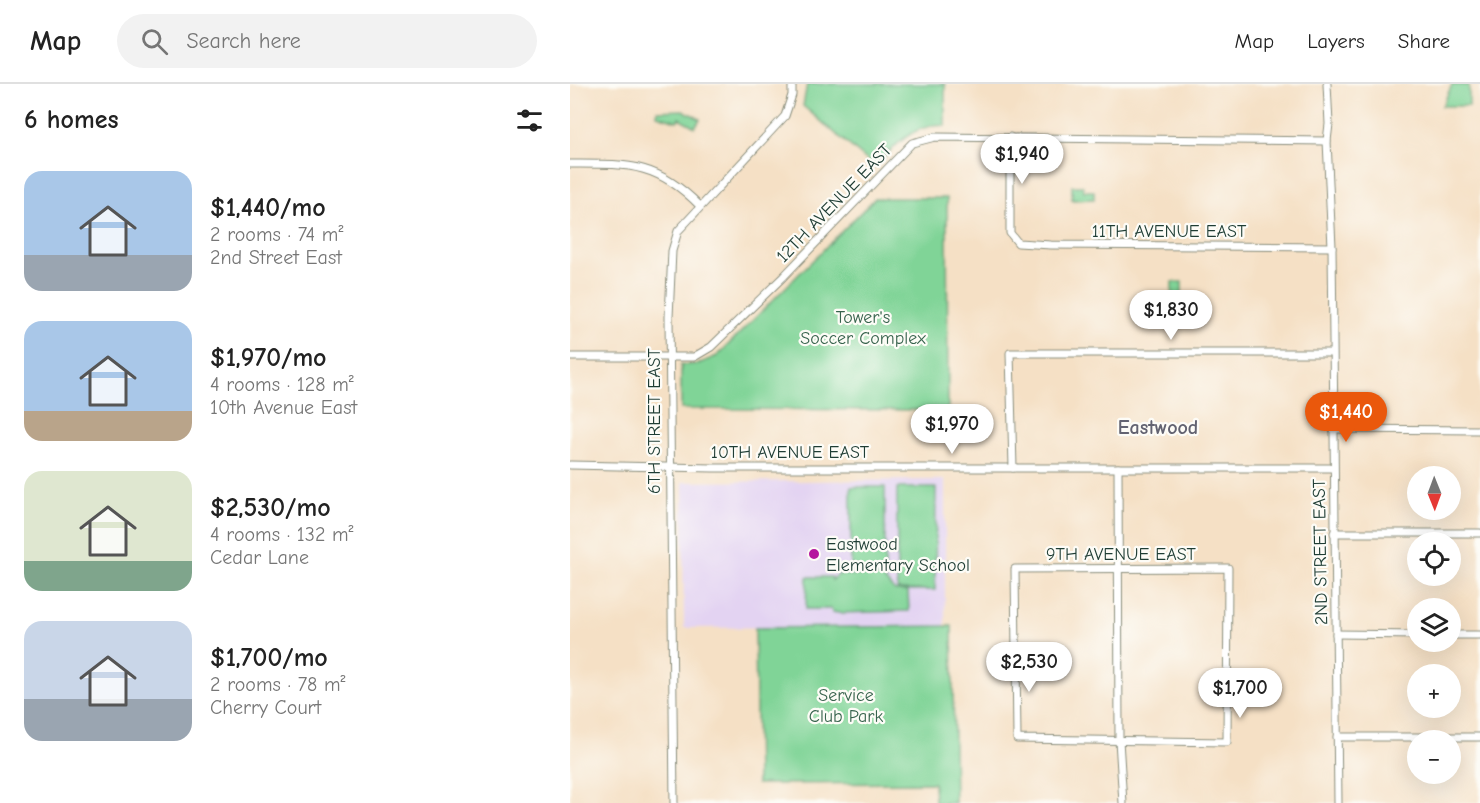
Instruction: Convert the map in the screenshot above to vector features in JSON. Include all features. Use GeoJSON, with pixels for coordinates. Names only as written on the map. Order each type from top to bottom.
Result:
{"type":"FeatureCollection","features":[{"type":"Feature","properties":{"kind":"street","name":"6TH STREET EAST"},"geometry":{"type":"LineString","coordinates":[[674,803],[669,357],[672,251],[678,231],[785,116],[792,95],[792,84]]}},
{"type":"Feature","properties":{"kind":"street","name":"2ND STREET EAST"},"geometry":{"type":"LineString","coordinates":[[1327,84],[1332,247],[1338,803]]}},
{"type":"Feature","properties":{"kind":"street","name":"12TH AVENUE EAST"},"geometry":{"type":"LineString","coordinates":[[570,357],[694,357],[711,347],[783,277],[912,143],[935,137],[1327,141]]}},
{"type":"Feature","properties":{"kind":"street","name":"11TH AVENUE EAST"},"geometry":{"type":"LineString","coordinates":[[1010,137],[1010,233],[1018,243],[1332,247]]}},
{"type":"Feature","properties":{"kind":"street"},"geometry":{"type":"LineString","coordinates":[[570,164],[614,164],[643,168],[671,181],[700,206]]}},
{"type":"Feature","properties":{"kind":"street"},"geometry":{"type":"LineString","coordinates":[[1013,468],[1010,353],[1332,353]]}},
{"type":"Feature","properties":{"kind":"street"},"geometry":{"type":"LineString","coordinates":[[1333,429],[1480,430]]}},
{"type":"Feature","properties":{"kind":"street","name":"10TH AVENUE EAST"},"geometry":{"type":"LineString","coordinates":[[570,465],[1333,468]]}},
{"type":"Feature","properties":{"kind":"street"},"geometry":{"type":"LineString","coordinates":[[1118,468],[1119,740],[1123,803]]}},
{"type":"Feature","properties":{"kind":"street"},"geometry":{"type":"LineString","coordinates":[[1334,533],[1480,533]]}},
{"type":"Feature","properties":{"kind":"street","name":"9TH AVENUE EAST"},"geometry":{"type":"LineString","coordinates":[[1119,568],[1228,568],[1227,742],[1017,739],[1015,569],[1119,568]]}},
{"type":"Feature","properties":{"kind":"street"},"geometry":{"type":"LineString","coordinates":[[1336,634],[1407,635]]}},
{"type":"Feature","properties":{"kind":"street"},"geometry":{"type":"LineString","coordinates":[[1461,635],[1480,635]]}},
{"type":"Feature","properties":{"kind":"street"},"geometry":{"type":"LineString","coordinates":[[1337,737],[1480,737]]}},
{"type":"Feature","properties":{"kind":"shaded area","name":"Eastwood Elementary School"},"geometry":{"type":"Polygon","coordinates":[[[945,480],[945,626],[684,628],[683,482],[945,480]]]}},
{"type":"Feature","properties":{"kind":"green space"},"geometry":{"type":"Polygon","coordinates":[[[807,84],[945,84],[945,126],[934,126],[914,132],[897,144],[875,167],[803,106],[807,84]]]}},
{"type":"Feature","properties":{"kind":"green space"},"geometry":{"type":"Polygon","coordinates":[[[1452,85],[1469,85],[1469,106],[1442,106],[1452,85]]]}},
{"type":"Feature","properties":{"kind":"green space"},"geometry":{"type":"Polygon","coordinates":[[[683,110],[700,119],[695,127],[679,118],[677,121],[657,115],[657,111],[683,110]]]}},
{"type":"Feature","properties":{"kind":"green space"},"geometry":{"type":"Polygon","coordinates":[[[1072,186],[1083,186],[1084,191],[1094,191],[1094,199],[1072,200],[1072,186]]]}},
{"type":"Feature","properties":{"kind":"green space","name":"Tower's Soccer Complex"},"geometry":{"type":"Polygon","coordinates":[[[875,198],[947,198],[948,410],[681,409],[681,365],[698,364],[717,356],[875,198]]]}},
{"type":"Feature","properties":{"kind":"green space"},"geometry":{"type":"Polygon","coordinates":[[[1172,282],[1182,282],[1182,296],[1172,296],[1172,282]]]}},
{"type":"Feature","properties":{"kind":"green space"},"geometry":{"type":"Polygon","coordinates":[[[851,487],[885,487],[885,571],[851,571],[851,487]]]}},
{"type":"Feature","properties":{"kind":"green space"},"geometry":{"type":"Polygon","coordinates":[[[897,488],[936,488],[935,590],[897,590],[897,488]]]}},
{"type":"Feature","properties":{"kind":"green space"},"geometry":{"type":"Polygon","coordinates":[[[839,574],[881,576],[895,591],[908,591],[909,611],[839,613],[832,612],[831,609],[806,609],[807,577],[832,577],[832,580],[839,574]]]}},
{"type":"Feature","properties":{"kind":"green space","name":"Service Club Park"},"geometry":{"type":"Polygon","coordinates":[[[952,626],[955,803],[935,803],[934,783],[757,784],[755,628],[952,626]]]}},
{"type":"Feature","properties":{"kind":"place","name":"Eastwood Elementary School"},"geometry":{"type":"Point","coordinates":[814,554]}},
{"type":"Feature","properties":{"kind":"district","name":"Eastwood"},"geometry":{"type":"Point","coordinates":[1158,427]}}]}
